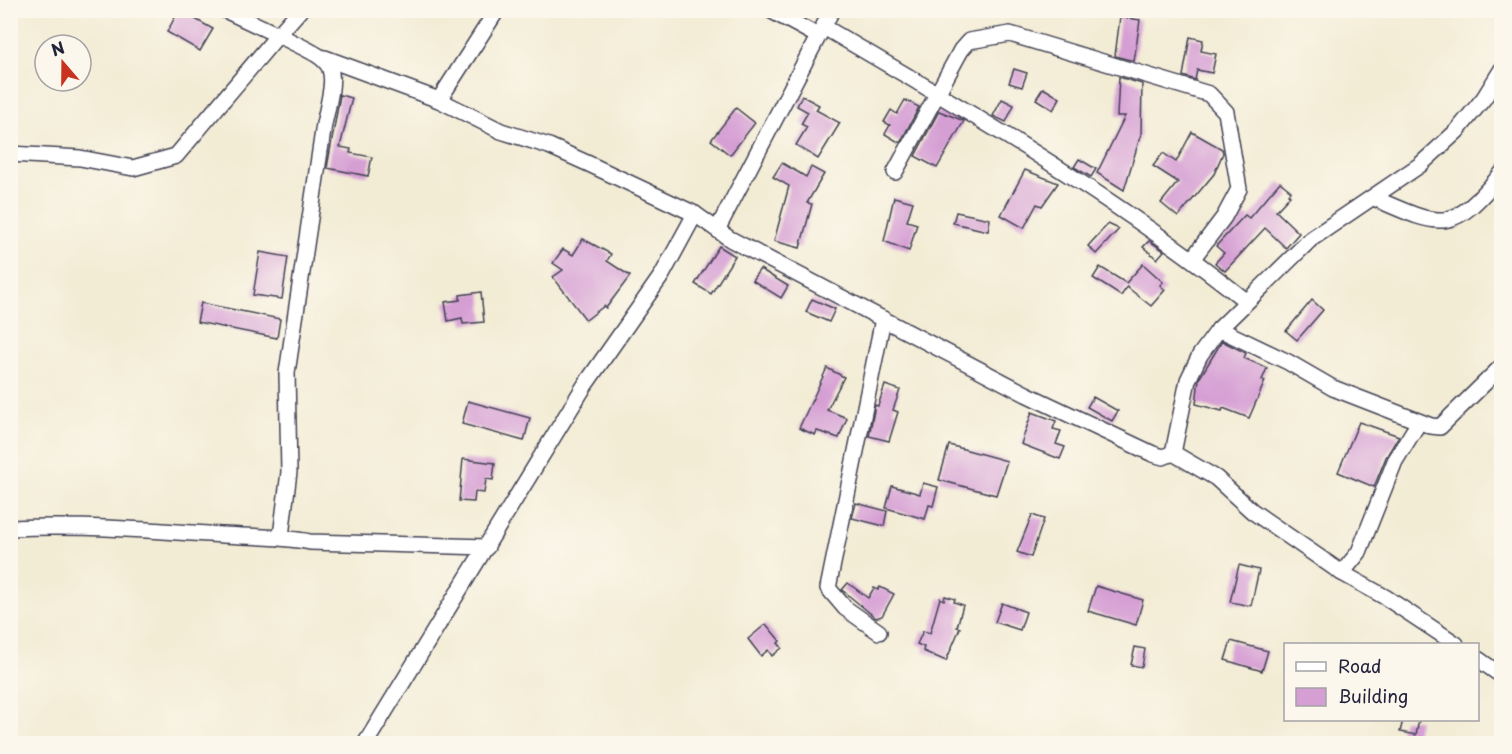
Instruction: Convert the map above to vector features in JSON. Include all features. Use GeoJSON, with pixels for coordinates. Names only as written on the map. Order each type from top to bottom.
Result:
{"type":"FeatureCollection","features":[{"type":"Feature","properties":{"kind":"street"},"geometry":{"type":"LineString","coordinates":[[225,10],[325,58],[439,100],[501,131],[579,159],[694,214],[718,228],[730,239],[883,320],[1129,444],[1163,457],[1173,453]]}},
{"type":"Feature","properties":{"kind":"street"},"geometry":{"type":"LineString","coordinates":[[10,154],[80,158],[133,168],[176,156],[300,10]]}},
{"type":"Feature","properties":{"kind":"street"},"geometry":{"type":"LineString","coordinates":[[439,100],[497,10]]}},
{"type":"Feature","properties":{"kind":"street"},"geometry":{"type":"LineString","coordinates":[[770,10],[821,31],[936,93],[1132,216],[1192,258],[1246,301]]}},
{"type":"Feature","properties":{"kind":"street"},"geometry":{"type":"LineString","coordinates":[[718,228],[832,10]]}},
{"type":"Feature","properties":{"kind":"street"},"geometry":{"type":"LineString","coordinates":[[895,172],[936,93],[969,41],[1010,34],[1209,94],[1226,112],[1239,189],[1224,217],[1192,258]]}},
{"type":"Feature","properties":{"kind":"street"},"geometry":{"type":"LineString","coordinates":[[282,536],[289,472],[287,374],[324,124],[332,89],[332,73],[325,58]]}},
{"type":"Feature","properties":{"kind":"street"},"geometry":{"type":"LineString","coordinates":[[1173,453],[1188,380],[1200,355],[1219,329],[1311,239],[1420,165],[1457,131],[1484,98],[1502,69]]}},
{"type":"Feature","properties":{"kind":"street"},"geometry":{"type":"LineString","coordinates":[[1374,198],[1406,212],[1441,222],[1465,213],[1502,173]]}},
{"type":"Feature","properties":{"kind":"street"},"geometry":{"type":"LineString","coordinates":[[366,744],[585,385],[662,275],[694,214]]}},
{"type":"Feature","properties":{"kind":"street"},"geometry":{"type":"LineString","coordinates":[[879,632],[834,598],[828,588],[883,320]]}},
{"type":"Feature","properties":{"kind":"street"},"geometry":{"type":"LineString","coordinates":[[1219,329],[1288,362],[1333,388],[1419,422],[1440,427],[1502,366]]}},
{"type":"Feature","properties":{"kind":"street"},"geometry":{"type":"LineString","coordinates":[[1342,573],[1359,552],[1395,461],[1419,422]]}},
{"type":"Feature","properties":{"kind":"street"},"geometry":{"type":"LineString","coordinates":[[1173,453],[1216,478],[1252,511],[1342,573],[1385,597],[1453,643]]}},
{"type":"Feature","properties":{"kind":"street"},"geometry":{"type":"LineString","coordinates":[[10,528],[62,525],[237,536],[282,536],[310,542],[487,547]]}},
{"type":"Feature","properties":{"kind":"street"},"geometry":{"type":"LineString","coordinates":[[1479,660],[1502,675]]}},
{"type":"Feature","properties":{"kind":"building"},"geometry":{"type":"Polygon","coordinates":[[[179,10],[213,29],[200,51],[167,32],[179,10]]]}},
{"type":"Feature","properties":{"kind":"building"},"geometry":{"type":"Polygon","coordinates":[[[1120,17],[1140,20],[1134,61],[1115,56],[1120,17]]]}},
{"type":"Feature","properties":{"kind":"building"},"geometry":{"type":"Polygon","coordinates":[[[1190,37],[1203,40],[1201,51],[1216,54],[1212,73],[1197,70],[1195,80],[1183,76],[1190,37]]]}},
{"type":"Feature","properties":{"kind":"building"},"geometry":{"type":"Polygon","coordinates":[[[1014,69],[1027,73],[1022,87],[1009,83],[1014,69]]]}},
{"type":"Feature","properties":{"kind":"building"},"geometry":{"type":"Polygon","coordinates":[[[1119,77],[1142,84],[1141,134],[1124,190],[1097,173],[1125,116],[1117,116],[1119,77]]]}},
{"type":"Feature","properties":{"kind":"building"},"geometry":{"type":"Polygon","coordinates":[[[1043,88],[1060,98],[1053,110],[1036,99],[1043,88]]]}},
{"type":"Feature","properties":{"kind":"building"},"geometry":{"type":"Polygon","coordinates":[[[340,95],[352,98],[340,147],[351,149],[350,153],[372,157],[368,176],[327,168],[340,95]]]}},
{"type":"Feature","properties":{"kind":"building"},"geometry":{"type":"Polygon","coordinates":[[[802,96],[819,105],[816,110],[840,123],[818,159],[796,145],[807,127],[801,124],[808,112],[797,106],[802,96]]]}},
{"type":"Feature","properties":{"kind":"building"},"geometry":{"type":"Polygon","coordinates":[[[1002,99],[1014,105],[1006,122],[993,116],[1002,99]]]}},
{"type":"Feature","properties":{"kind":"building"},"geometry":{"type":"Polygon","coordinates":[[[905,100],[919,107],[900,143],[885,134],[890,125],[884,122],[891,110],[897,114],[905,100]]]}},
{"type":"Feature","properties":{"kind":"building"},"geometry":{"type":"Polygon","coordinates":[[[736,108],[755,123],[730,155],[711,140],[736,108]]]}},
{"type":"Feature","properties":{"kind":"building"},"geometry":{"type":"Polygon","coordinates":[[[939,111],[964,121],[937,168],[915,156],[939,111]]]}},
{"type":"Feature","properties":{"kind":"building"},"geometry":{"type":"Polygon","coordinates":[[[1192,132],[1222,149],[1223,153],[1214,174],[1178,217],[1161,203],[1178,182],[1153,166],[1163,153],[1176,162],[1192,132]]]}},
{"type":"Feature","properties":{"kind":"building"},"geometry":{"type":"Polygon","coordinates":[[[1079,159],[1096,169],[1091,177],[1074,167],[1079,159]]]}},
{"type":"Feature","properties":{"kind":"building"},"geometry":{"type":"Polygon","coordinates":[[[782,163],[806,177],[811,167],[824,174],[807,203],[812,204],[800,248],[774,241],[789,186],[773,177],[782,163]]]}},
{"type":"Feature","properties":{"kind":"building"},"geometry":{"type":"Polygon","coordinates":[[[1025,170],[1058,183],[1042,206],[1037,204],[1024,228],[1001,215],[1025,170]]]}},
{"type":"Feature","properties":{"kind":"building"},"geometry":{"type":"Polygon","coordinates":[[[1280,182],[1291,191],[1288,194],[1290,196],[1276,211],[1299,233],[1286,248],[1265,228],[1225,271],[1215,263],[1224,253],[1216,246],[1245,215],[1249,218],[1280,182]]]}},
{"type":"Feature","properties":{"kind":"building"},"geometry":{"type":"Polygon","coordinates":[[[894,197],[913,202],[907,221],[917,224],[909,251],[884,241],[894,197]]]}},
{"type":"Feature","properties":{"kind":"building"},"geometry":{"type":"Polygon","coordinates":[[[956,212],[990,219],[988,231],[953,223],[956,212]]]}},
{"type":"Feature","properties":{"kind":"building"},"geometry":{"type":"Polygon","coordinates":[[[1108,224],[1119,229],[1096,254],[1088,246],[1108,224]]]}},
{"type":"Feature","properties":{"kind":"building"},"geometry":{"type":"Polygon","coordinates":[[[583,239],[611,254],[607,261],[630,276],[606,308],[604,306],[586,320],[553,277],[563,270],[553,263],[563,249],[573,255],[583,239]]]}},
{"type":"Feature","properties":{"kind":"building"},"geometry":{"type":"Polygon","coordinates":[[[1149,241],[1164,251],[1157,259],[1143,247],[1149,241]]]}},
{"type":"Feature","properties":{"kind":"building"},"geometry":{"type":"Polygon","coordinates":[[[719,246],[735,256],[711,294],[695,284],[719,246]]]}},
{"type":"Feature","properties":{"kind":"building"},"geometry":{"type":"Polygon","coordinates":[[[260,252],[288,257],[282,299],[253,295],[260,252]]]}},
{"type":"Feature","properties":{"kind":"building"},"geometry":{"type":"Polygon","coordinates":[[[1143,264],[1163,282],[1160,285],[1165,290],[1151,306],[1127,287],[1121,296],[1093,278],[1100,267],[1126,283],[1143,264]]]}},
{"type":"Feature","properties":{"kind":"building"},"geometry":{"type":"Polygon","coordinates":[[[760,269],[788,286],[781,298],[752,280],[760,269]]]}},
{"type":"Feature","properties":{"kind":"building"},"geometry":{"type":"Polygon","coordinates":[[[481,292],[484,322],[463,324],[462,318],[448,321],[445,302],[460,300],[460,295],[481,292]]]}},
{"type":"Feature","properties":{"kind":"building"},"geometry":{"type":"Polygon","coordinates":[[[812,299],[835,309],[829,322],[806,312],[812,299]]]}},
{"type":"Feature","properties":{"kind":"building"},"geometry":{"type":"Polygon","coordinates":[[[1312,300],[1323,310],[1297,340],[1286,331],[1312,300]]]}},
{"type":"Feature","properties":{"kind":"building"},"geometry":{"type":"Polygon","coordinates":[[[201,303],[280,319],[277,338],[197,322],[201,303]]]}},
{"type":"Feature","properties":{"kind":"building"},"geometry":{"type":"Polygon","coordinates":[[[1222,341],[1246,353],[1244,358],[1267,368],[1262,380],[1265,381],[1249,418],[1223,408],[1222,411],[1196,404],[1199,379],[1222,341]]]}},
{"type":"Feature","properties":{"kind":"building"},"geometry":{"type":"Polygon","coordinates":[[[827,368],[844,377],[827,410],[847,418],[839,438],[817,431],[815,435],[799,428],[827,368]]]}},
{"type":"Feature","properties":{"kind":"building"},"geometry":{"type":"Polygon","coordinates":[[[885,385],[900,390],[893,410],[898,412],[889,441],[869,436],[875,405],[878,406],[885,385]]]}},
{"type":"Feature","properties":{"kind":"building"},"geometry":{"type":"Polygon","coordinates":[[[1093,397],[1118,411],[1112,421],[1087,407],[1093,397]]]}},
{"type":"Feature","properties":{"kind":"building"},"geometry":{"type":"Polygon","coordinates":[[[468,401],[530,418],[524,441],[462,424],[468,401]]]}},
{"type":"Feature","properties":{"kind":"building"},"geometry":{"type":"Polygon","coordinates":[[[1032,412],[1056,421],[1053,429],[1061,431],[1056,444],[1065,447],[1060,459],[1021,444],[1032,412]]]}},
{"type":"Feature","properties":{"kind":"building"},"geometry":{"type":"Polygon","coordinates":[[[1359,422],[1399,436],[1386,457],[1374,487],[1338,472],[1359,422]]]}},
{"type":"Feature","properties":{"kind":"building"},"geometry":{"type":"Polygon","coordinates":[[[949,445],[1007,461],[996,495],[939,480],[949,445]]]}},
{"type":"Feature","properties":{"kind":"building"},"geometry":{"type":"Polygon","coordinates":[[[463,459],[495,463],[493,480],[486,479],[484,493],[475,492],[474,502],[459,501],[463,459]]]}},
{"type":"Feature","properties":{"kind":"building"},"geometry":{"type":"Polygon","coordinates":[[[923,483],[938,487],[933,506],[929,505],[925,519],[886,508],[892,486],[920,494],[923,483]]]}},
{"type":"Feature","properties":{"kind":"building"},"geometry":{"type":"Polygon","coordinates":[[[856,503],[887,511],[884,526],[852,518],[856,503]]]}},
{"type":"Feature","properties":{"kind":"building"},"geometry":{"type":"Polygon","coordinates":[[[1032,515],[1044,519],[1031,557],[1017,552],[1032,515]]]}},
{"type":"Feature","properties":{"kind":"building"},"geometry":{"type":"Polygon","coordinates":[[[1239,565],[1259,570],[1251,606],[1230,602],[1239,565]]]}},
{"type":"Feature","properties":{"kind":"building"},"geometry":{"type":"Polygon","coordinates":[[[848,583],[868,598],[874,588],[878,590],[880,587],[894,594],[882,616],[876,618],[842,590],[848,583]]]}},
{"type":"Feature","properties":{"kind":"building"},"geometry":{"type":"Polygon","coordinates":[[[1096,586],[1143,600],[1136,625],[1088,611],[1096,586]]]}},
{"type":"Feature","properties":{"kind":"building"},"geometry":{"type":"Polygon","coordinates":[[[945,596],[963,605],[957,627],[960,628],[946,661],[923,651],[924,647],[917,644],[923,631],[930,633],[940,598],[944,600],[945,596]]]}},
{"type":"Feature","properties":{"kind":"building"},"geometry":{"type":"Polygon","coordinates":[[[1002,603],[1026,612],[1020,630],[995,622],[1002,603]]]}},
{"type":"Feature","properties":{"kind":"building"},"geometry":{"type":"Polygon","coordinates":[[[766,624],[780,641],[778,643],[782,648],[772,656],[768,650],[761,656],[748,639],[766,624]]]}},
{"type":"Feature","properties":{"kind":"building"},"geometry":{"type":"Polygon","coordinates":[[[1231,641],[1268,651],[1262,671],[1225,660],[1231,641]]]}},
{"type":"Feature","properties":{"kind":"building"},"geometry":{"type":"Polygon","coordinates":[[[1135,647],[1145,649],[1142,667],[1131,665],[1135,647]]]}},
{"type":"Feature","properties":{"kind":"building"},"geometry":{"type":"Polygon","coordinates":[[[1403,721],[1419,721],[1416,735],[1400,732],[1403,721]]]}}]}
